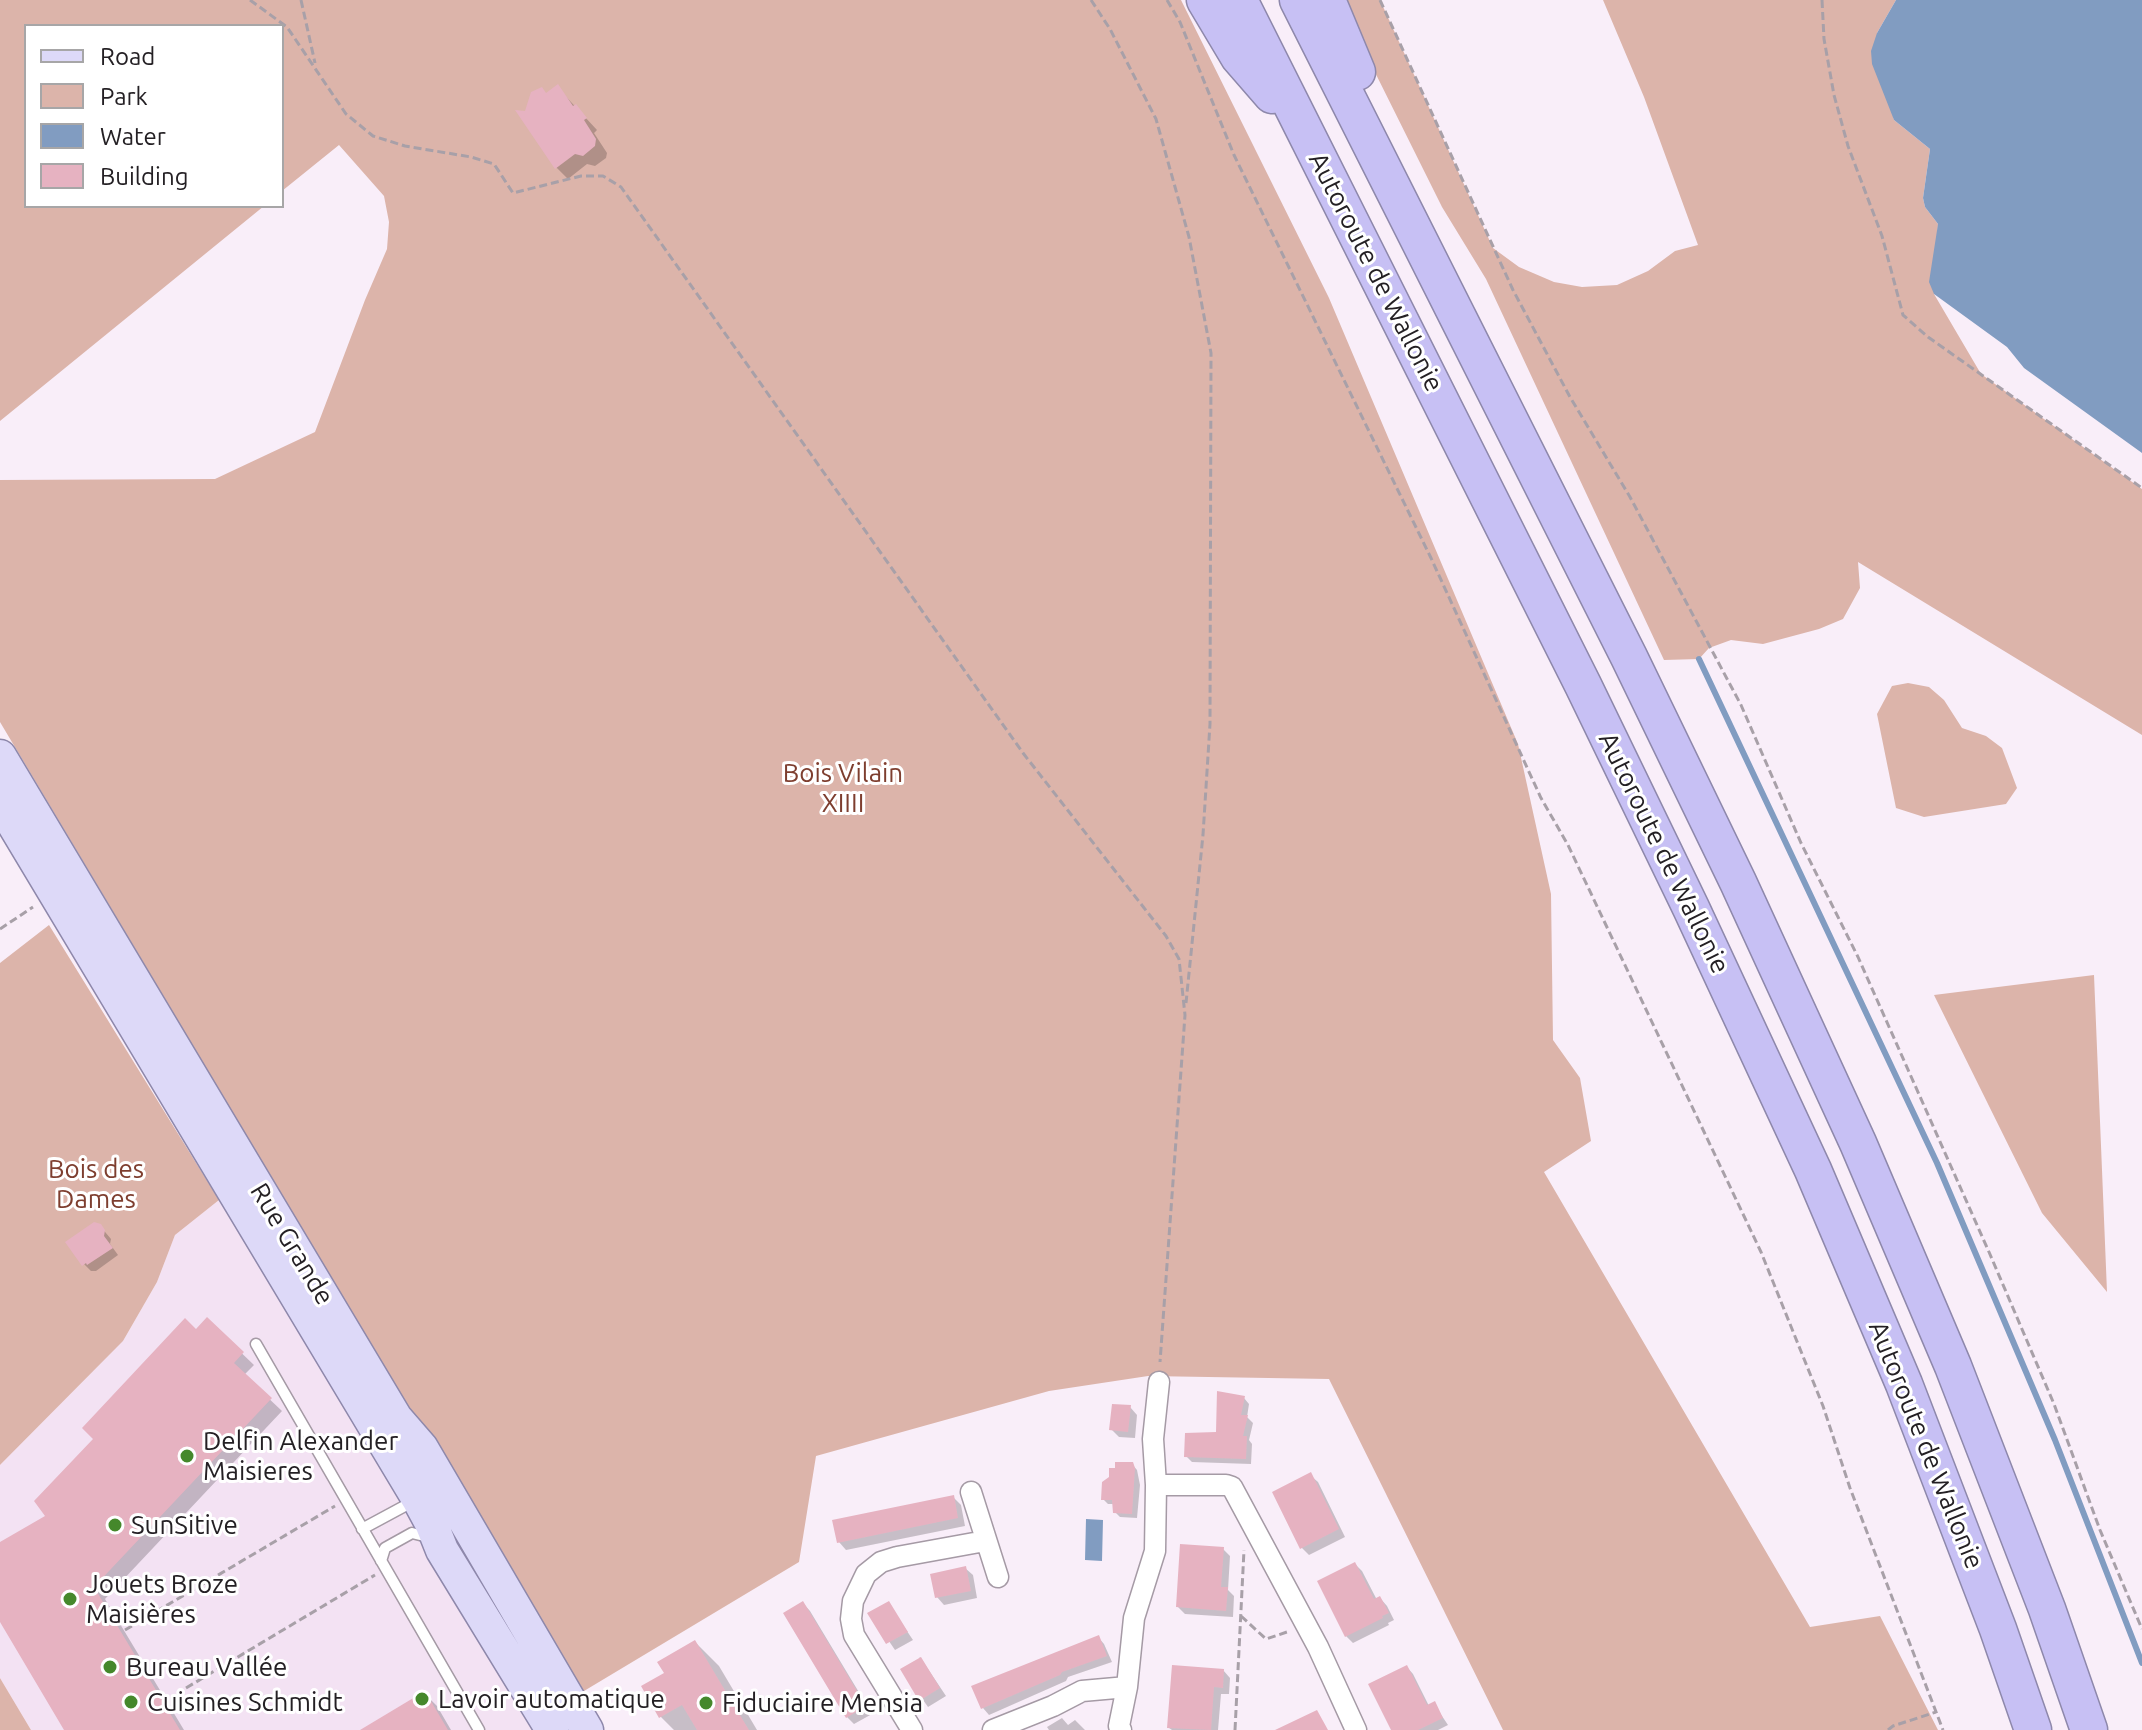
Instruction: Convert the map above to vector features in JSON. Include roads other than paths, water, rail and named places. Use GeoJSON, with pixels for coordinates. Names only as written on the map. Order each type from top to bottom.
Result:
{"type":"FeatureCollection","features":[{"type":"Feature","properties":{"kind":"highway"},"geometry":{"type":"LineString","coordinates":[[1205,0],[1239,57],[1310,138]]}},
{"type":"Feature","properties":{"kind":"highway","name":"Autoroute de Wallonie"},"geometry":{"type":"LineString","coordinates":[[1239,0],[1596,713],[1813,1170],[1904,1384],[1998,1629],[2033,1730]]}},
{"type":"Feature","properties":{"kind":"highway","name":"Autoroute de Wallonie"},"geometry":{"type":"LineString","coordinates":[[1298,0],[1629,657],[1845,1114],[1953,1366],[2047,1609],[2089,1730]]}},
{"type":"Feature","properties":{"kind":"highway"},"geometry":{"type":"LineString","coordinates":[[1327,0],[1355,62],[1377,159]]}},
{"type":"Feature","properties":{"kind":"main road","name":"Rue Grande"},"geometry":{"type":"LineString","coordinates":[[0,756],[396,1418],[422,1448],[437,1505],[432,1525],[442,1550],[552,1730]]}},
{"type":"Feature","properties":{"kind":"main road","name":"Rue Grande"},"geometry":{"type":"LineString","coordinates":[[0,802],[54,894],[437,1505],[587,1730]]}},
{"type":"Feature","properties":{"kind":"street"},"geometry":{"type":"LineString","coordinates":[[1121,1730],[1119,1726],[1127,1687],[1134,1618],[1155,1551],[1153,1439],[1159,1382]]}},
{"type":"Feature","properties":{"kind":"street"},"geometry":{"type":"LineString","coordinates":[[1156,1485],[1226,1485],[1238,1495],[1318,1647],[1356,1730]]}},
{"type":"Feature","properties":{"kind":"street"},"geometry":{"type":"LineString","coordinates":[[971,1492],[998,1577]]}},
{"type":"Feature","properties":{"kind":"street"},"geometry":{"type":"LineString","coordinates":[[912,1730],[854,1635],[851,1619],[853,1601],[866,1574],[881,1562],[985,1541]]}},
{"type":"Feature","properties":{"kind":"street"},"geometry":{"type":"LineString","coordinates":[[993,1730],[1082,1691],[1127,1687]]}},
{"type":"Feature","properties":{"kind":"lane"},"geometry":{"type":"LineString","coordinates":[[256,1344],[479,1730]]}},
{"type":"Feature","properties":{"kind":"lane"},"geometry":{"type":"LineString","coordinates":[[362,1529],[437,1505]]}},
{"type":"Feature","properties":{"kind":"lane"},"geometry":{"type":"LineString","coordinates":[[384,1565],[385,1548],[412,1533],[428,1537],[442,1550]]}},
{"type":"Feature","properties":{"kind":"water"},"geometry":{"type":"Polygon","coordinates":[[[1896,0],[2142,0],[2142,453],[2024,368],[2007,347],[1934,294],[1929,282],[1938,224],[1925,207],[1923,198],[1930,149],[1894,120],[1872,64],[1871,51],[1877,33],[1896,0]]]}},
{"type":"Feature","properties":{"kind":"water"},"geometry":{"type":"Polygon","coordinates":[[[1086,1519],[1103,1520],[1102,1561],[1085,1560],[1086,1519]]]}},
{"type":"Feature","properties":{"kind":"waterway"},"geometry":{"type":"LineString","coordinates":[[1699,659],[1937,1163],[2055,1440],[2142,1663]]}},
{"type":"Feature","properties":{"kind":"place","name":"Delfin Alexander Maisieres"},"geometry":{"type":"Point","coordinates":[187,1456]}},
{"type":"Feature","properties":{"kind":"place","name":"SunSitive"},"geometry":{"type":"Point","coordinates":[115,1525]}},
{"type":"Feature","properties":{"kind":"place","name":"Jouets Broze Maisières"},"geometry":{"type":"Point","coordinates":[70,1599]}},
{"type":"Feature","properties":{"kind":"place","name":"Bureau Vallée"},"geometry":{"type":"Point","coordinates":[110,1667]}},
{"type":"Feature","properties":{"kind":"place","name":"Lavoir automatique"},"geometry":{"type":"Point","coordinates":[422,1699]}},
{"type":"Feature","properties":{"kind":"place","name":"Cuisines Schmidt"},"geometry":{"type":"Point","coordinates":[131,1702]}},
{"type":"Feature","properties":{"kind":"place","name":"Fiduciaire Mensia"},"geometry":{"type":"Point","coordinates":[706,1703]}},
{"type":"Feature","properties":{"kind":"park label","name":"Bois Vilain XIIII"},"geometry":{"type":"Point","coordinates":[843,788]}},
{"type":"Feature","properties":{"kind":"park label","name":"Bois des Dames"},"geometry":{"type":"Point","coordinates":[96,1184]}}]}
